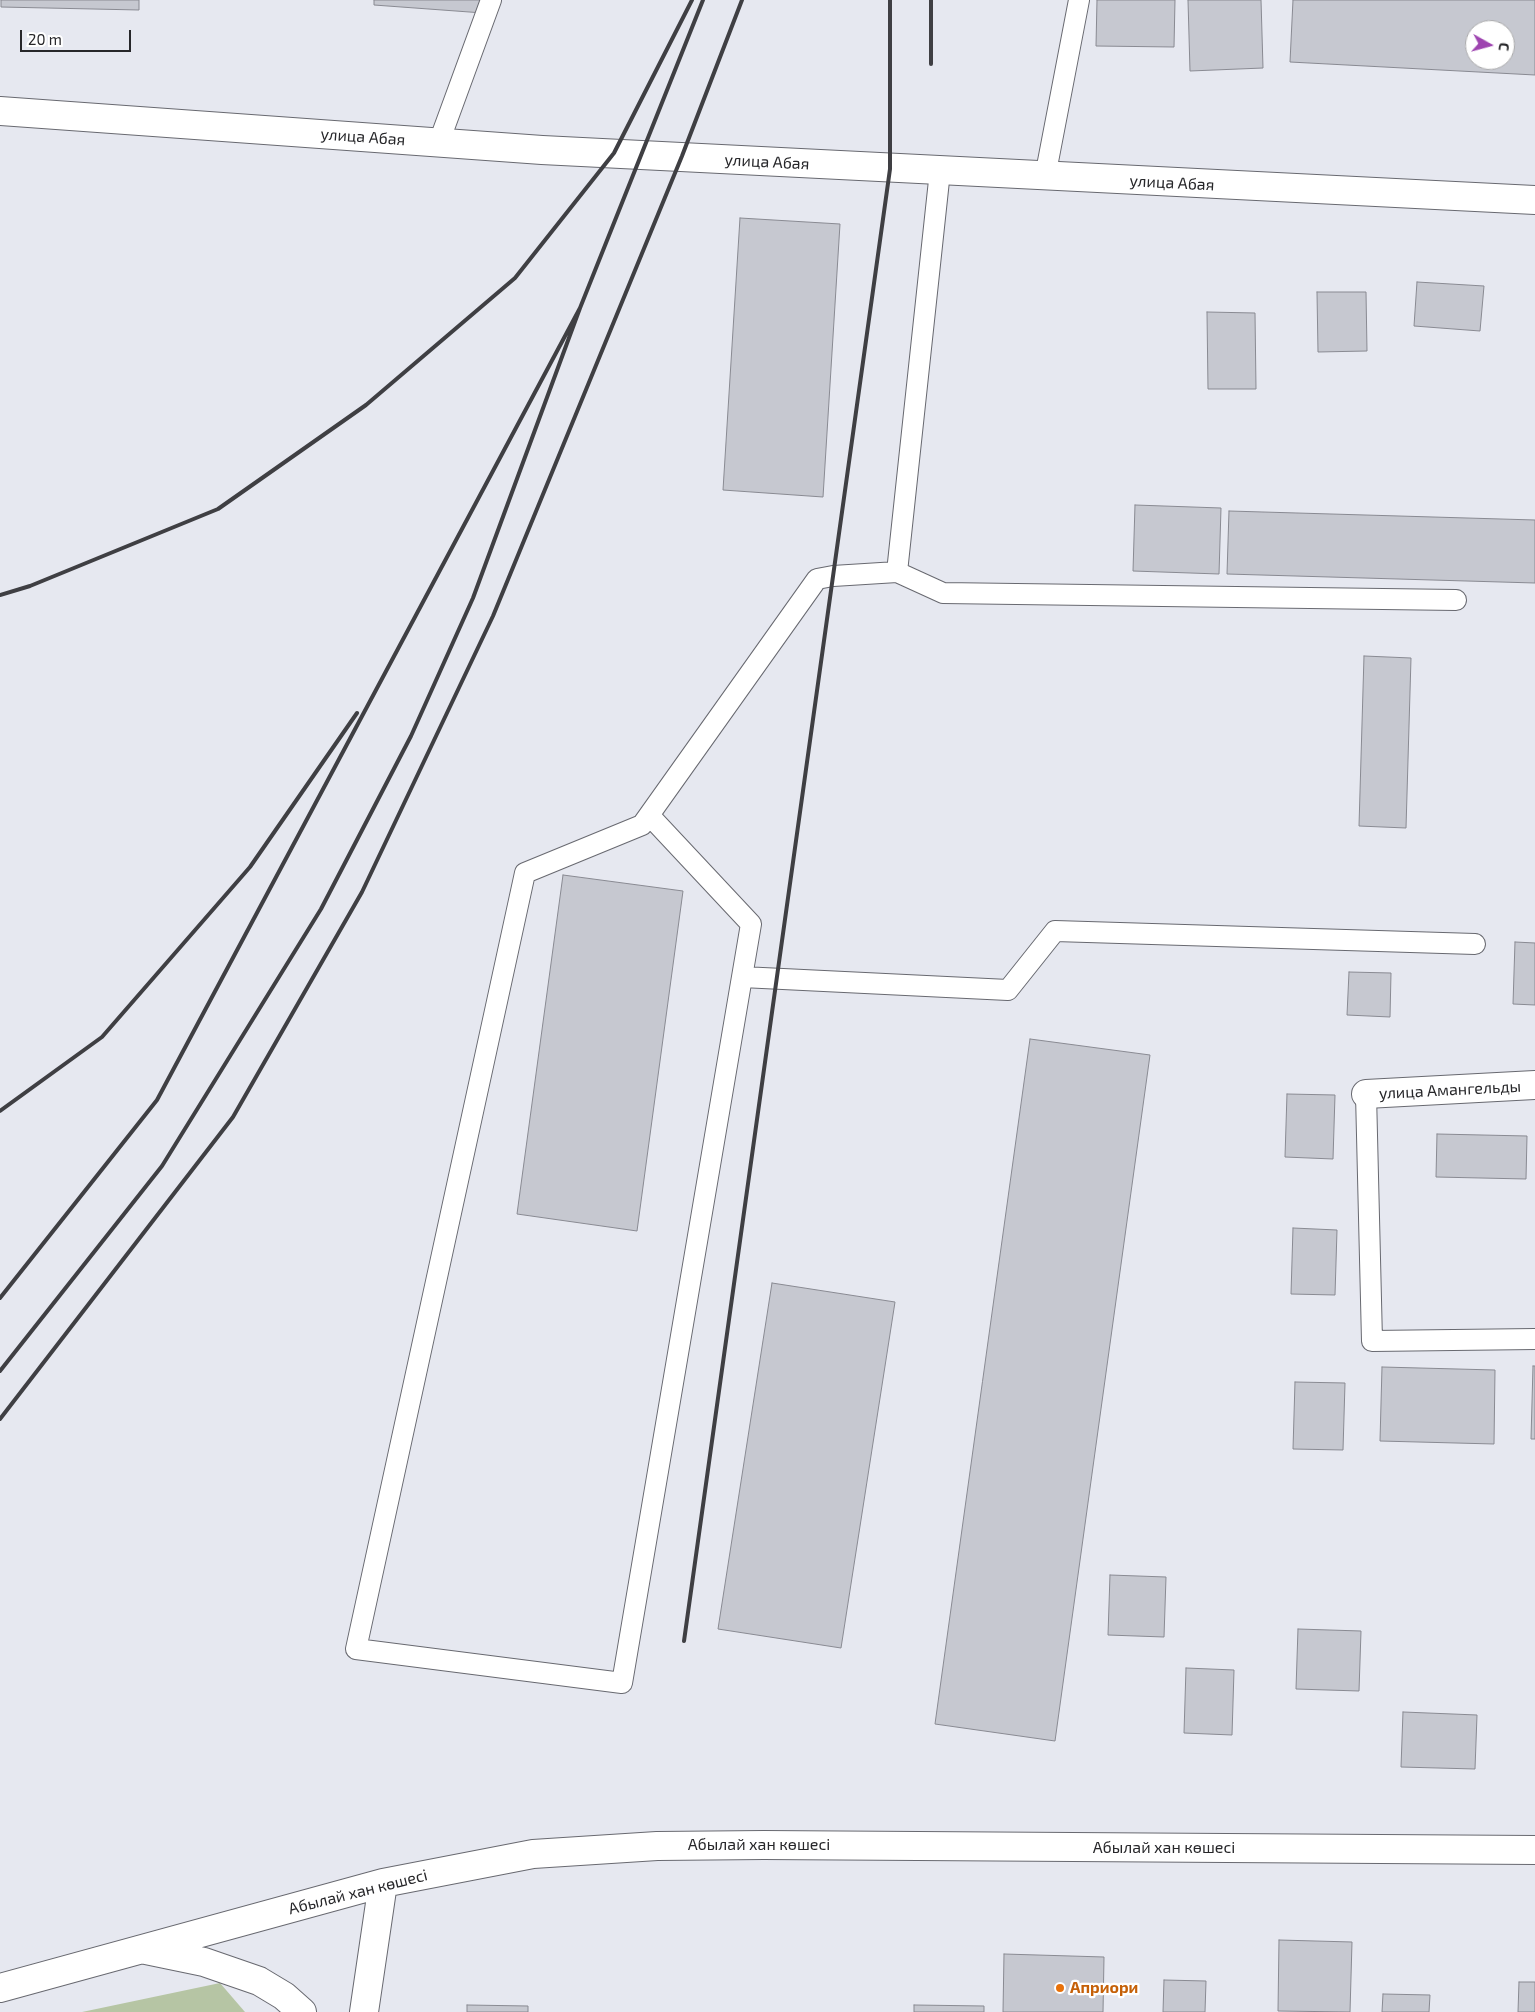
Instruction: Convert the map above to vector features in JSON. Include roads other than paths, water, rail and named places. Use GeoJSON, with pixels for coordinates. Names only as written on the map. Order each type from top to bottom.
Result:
{"type":"FeatureCollection","features":[{"type":"Feature","properties":{"kind":"street","name":"улица Абая"},"geometry":{"type":"LineString","coordinates":[[0,111],[542,150],[1045,177],[1535,200]]}},
{"type":"Feature","properties":{"kind":"street","name":"улица Амангельды"},"geometry":{"type":"LineString","coordinates":[[1366,1094],[1535,1086]]}},
{"type":"Feature","properties":{"kind":"street","name":"Абылай хан көшесі"},"geometry":{"type":"LineString","coordinates":[[0,1988],[383,1883],[533,1854],[657,1846],[773,1845],[1535,1850]]}},
{"type":"Feature","properties":{"kind":"street"},"geometry":{"type":"LineString","coordinates":[[364,2012],[383,1883]]}},
{"type":"Feature","properties":{"kind":"street"},"geometry":{"type":"LineString","coordinates":[[142,1949],[204,1962],[259,1981],[284,1996],[302,2012]]}},
{"type":"Feature","properties":{"kind":"lane"},"geometry":{"type":"LineString","coordinates":[[439,142],[491,0]]}},
{"type":"Feature","properties":{"kind":"lane"},"geometry":{"type":"LineString","coordinates":[[1045,177],[1079,0]]}},
{"type":"Feature","properties":{"kind":"lane"},"geometry":{"type":"LineString","coordinates":[[897,572],[940,171]]}},
{"type":"Feature","properties":{"kind":"lane"},"geometry":{"type":"LineString","coordinates":[[649,815],[751,924],[622,1683],[356,1649],[525,874],[642,825],[649,815],[817,579],[833,576],[897,572],[944,593],[1456,600]]}},
{"type":"Feature","properties":{"kind":"lane"},"geometry":{"type":"LineString","coordinates":[[742,976],[1008,990],[1055,932],[1475,944]]}},
{"type":"Feature","properties":{"kind":"lane"},"geometry":{"type":"LineString","coordinates":[[1366,1094],[1372,1341],[1535,1339]]}},
{"type":"Feature","properties":{"kind":"railway"},"geometry":{"type":"LineString","coordinates":[[0,595],[30,586],[218,509],[366,405],[515,278],[614,153],[692,0]]}},
{"type":"Feature","properties":{"kind":"railway"},"geometry":{"type":"LineString","coordinates":[[580,308],[703,0]]}},
{"type":"Feature","properties":{"kind":"railway"},"geometry":{"type":"LineString","coordinates":[[0,1419],[233,1117],[362,892],[493,616],[682,156],[742,0]]}},
{"type":"Feature","properties":{"kind":"railway"},"geometry":{"type":"LineString","coordinates":[[684,1641],[890,169],[890,0]]}},
{"type":"Feature","properties":{"kind":"railway"},"geometry":{"type":"LineString","coordinates":[[931,0],[931,64]]}},
{"type":"Feature","properties":{"kind":"railway"},"geometry":{"type":"LineString","coordinates":[[0,1298],[157,1100],[580,308],[473,598],[411,736],[321,909],[162,1166],[0,1371]]}},
{"type":"Feature","properties":{"kind":"railway"},"geometry":{"type":"LineString","coordinates":[[0,1111],[102,1037],[250,867],[357,713]]}},
{"type":"Feature","properties":{"kind":"place","name":"Априори"},"geometry":{"type":"Point","coordinates":[1060,1988]}}]}
